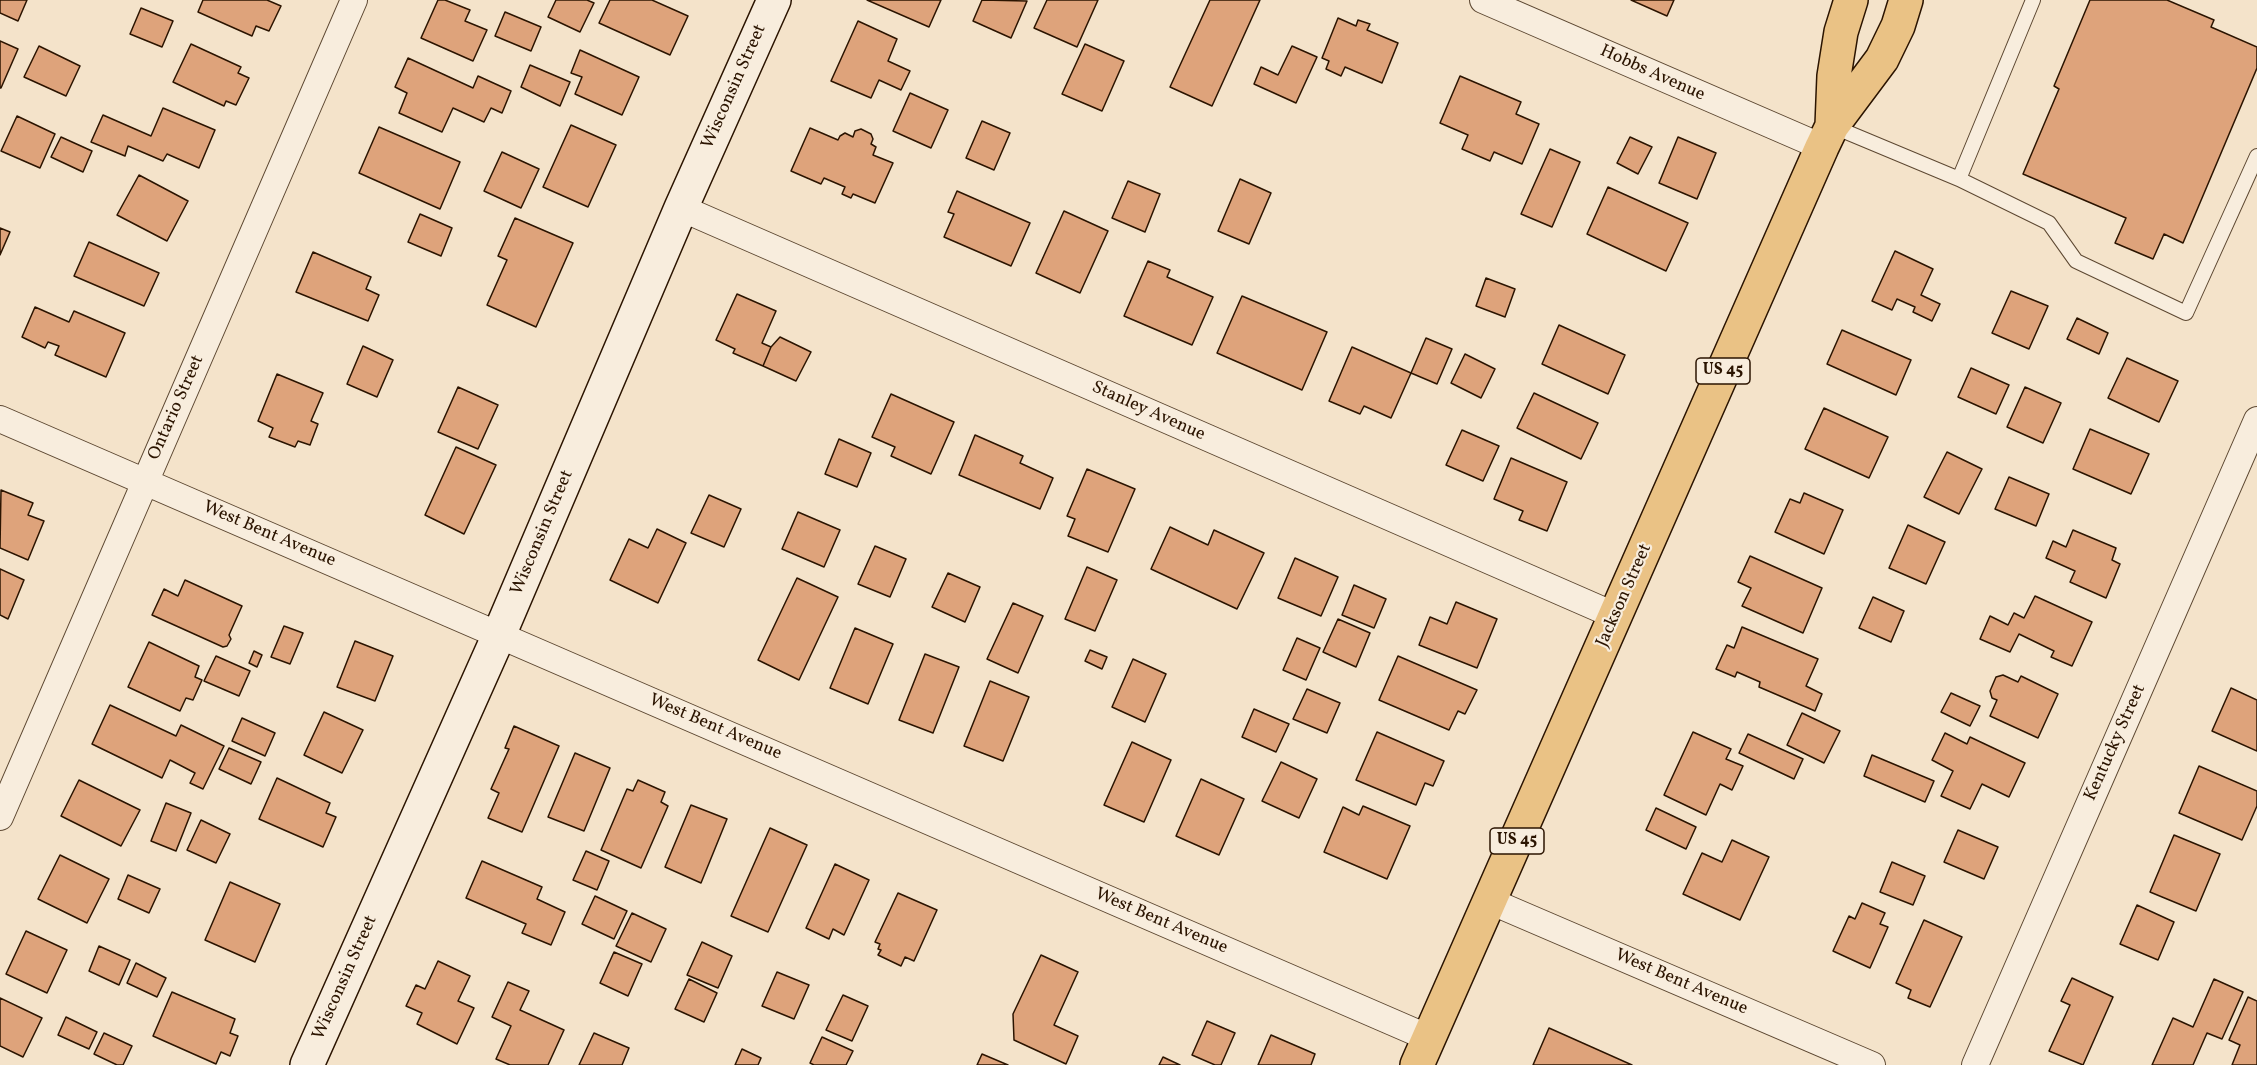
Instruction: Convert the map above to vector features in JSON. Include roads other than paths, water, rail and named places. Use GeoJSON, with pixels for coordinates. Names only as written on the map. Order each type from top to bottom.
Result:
{"type":"FeatureCollection","features":[{"type":"Feature","properties":{"kind":"main road","name":"Jackson Street"},"geometry":{"type":"LineString","coordinates":[[1827,137],[1840,32],[1851,0]]}},
{"type":"Feature","properties":{"kind":"main road","name":"Jackson Street"},"geometry":{"type":"LineString","coordinates":[[1423,1052],[1827,137],[1882,58],[1898,26],[1906,0]]}},
{"type":"Feature","properties":{"kind":"street","name":"Ontario Street"},"geometry":{"type":"LineString","coordinates":[[0,817],[354,0]]}},
{"type":"Feature","properties":{"kind":"street","name":"Wisconsin Street"},"geometry":{"type":"LineString","coordinates":[[307,1065],[499,635],[681,208],[774,0]]}},
{"type":"Feature","properties":{"kind":"street","name":"Hobbs Avenue"},"geometry":{"type":"LineString","coordinates":[[1483,0],[1827,137]]}},
{"type":"Feature","properties":{"kind":"street","name":"Stanley Avenue"},"geometry":{"type":"LineString","coordinates":[[681,208],[1616,616]]}},
{"type":"Feature","properties":{"kind":"street","name":"West Bent Avenue"},"geometry":{"type":"LineString","coordinates":[[0,419],[499,635],[1423,1052]]}},
{"type":"Feature","properties":{"kind":"street","name":"Kentucky Street"},"geometry":{"type":"LineString","coordinates":[[1975,1065],[2257,420]]}},
{"type":"Feature","properties":{"kind":"street","name":"West Bent Avenue"},"geometry":{"type":"LineString","coordinates":[[1490,902],[1872,1065]]}},
{"type":"Feature","properties":{"kind":"lane"},"geometry":{"type":"LineString","coordinates":[[1959,179],[2033,0]]}},
{"type":"Feature","properties":{"kind":"lane"},"geometry":{"type":"LineString","coordinates":[[1827,137],[1959,179],[2049,223],[2076,261],[2186,313],[2257,156]]}}]}
